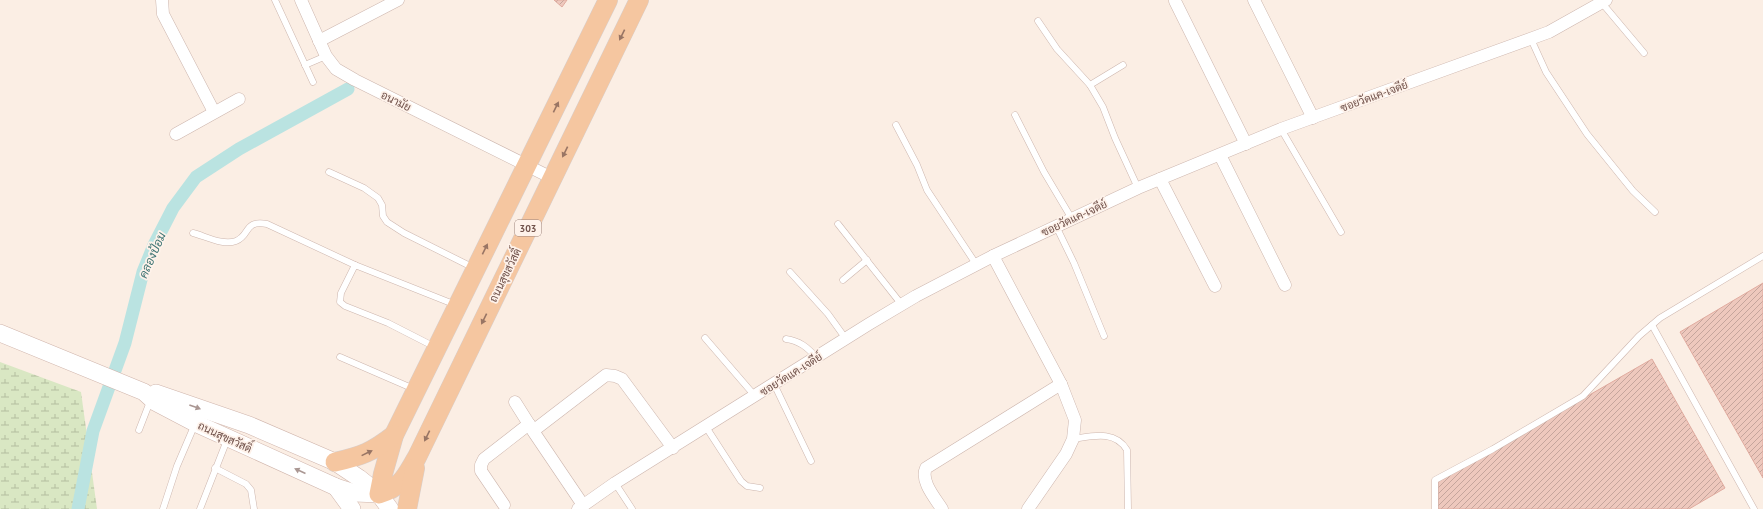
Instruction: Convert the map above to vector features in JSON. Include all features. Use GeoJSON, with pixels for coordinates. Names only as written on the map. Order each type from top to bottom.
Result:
{"type":"FeatureCollection","features":[{"type":"Feature","properties":{"kind":"main road","name":"303"},"geometry":{"type":"LineString","coordinates":[[382,504],[383,474],[394,434],[608,0]]}},
{"type":"Feature","properties":{"kind":"main road","name":"ถนนสุขสวัสดิ์"},"geometry":{"type":"LineString","coordinates":[[382,504],[391,490],[404,479],[417,457],[639,0]]}},
{"type":"Feature","properties":{"kind":"main road","name":"ถนนสุขสวัสดิ์"},"geometry":{"type":"LineString","coordinates":[[0,333],[124,383],[152,396],[196,423],[234,442],[336,487],[382,504]]}},
{"type":"Feature","properties":{"kind":"main road","name":"ถนนสุขสวัสดิ์"},"geometry":{"type":"LineString","coordinates":[[152,396],[249,426],[335,462],[359,478],[382,504]]}},
{"type":"Feature","properties":{"kind":"main road"},"geometry":{"type":"LineString","coordinates":[[234,442],[249,426]]}},
{"type":"Feature","properties":{"kind":"main road"},"geometry":{"type":"LineString","coordinates":[[335,462],[364,455],[379,447],[394,434]]}},
{"type":"Feature","properties":{"kind":"main road"},"geometry":{"type":"LineString","coordinates":[[407,509],[417,457]]}},
{"type":"Feature","properties":{"kind":"main road"},"geometry":{"type":"LineString","coordinates":[[336,487],[352,509]]}},
{"type":"Feature","properties":{"kind":"street"},"geometry":{"type":"LineString","coordinates":[[162,0],[163,14],[214,112]]}},
{"type":"Feature","properties":{"kind":"street","name":"อนามัย"},"geometry":{"type":"LineString","coordinates":[[301,0],[326,56],[336,69],[344,75],[552,178]]}},
{"type":"Feature","properties":{"kind":"street"},"geometry":{"type":"LineString","coordinates":[[319,41],[398,0]]}},
{"type":"Feature","properties":{"kind":"street"},"geometry":{"type":"LineString","coordinates":[[1254,0],[1313,118]]}},
{"type":"Feature","properties":{"kind":"street"},"geometry":{"type":"LineString","coordinates":[[1175,1],[1246,144]]}},
{"type":"Feature","properties":{"kind":"street","name":"ซอยวัดแค-เจดีย์"},"geometry":{"type":"LineString","coordinates":[[580,507],[615,483],[846,339],[902,305],[976,264],[1138,188],[1281,129],[1549,32],[1604,1]]}},
{"type":"Feature","properties":{"kind":"street"},"geometry":{"type":"LineString","coordinates":[[176,134],[239,99]]}},
{"type":"Feature","properties":{"kind":"street"},"geometry":{"type":"LineString","coordinates":[[1220,155],[1285,285]]}},
{"type":"Feature","properties":{"kind":"street"},"geometry":{"type":"LineString","coordinates":[[1160,179],[1215,286]]}},
{"type":"Feature","properties":{"kind":"street"},"geometry":{"type":"LineString","coordinates":[[993,256],[1061,384],[1075,420],[1073,439],[1066,454],[1028,509]]}},
{"type":"Feature","properties":{"kind":"street"},"geometry":{"type":"LineString","coordinates":[[504,505],[481,471],[481,465],[484,459],[606,375],[615,376],[622,379],[673,448]]}},
{"type":"Feature","properties":{"kind":"street"},"geometry":{"type":"LineString","coordinates":[[942,509],[924,480],[923,474],[926,468],[1061,384]]}},
{"type":"Feature","properties":{"kind":"street"},"geometry":{"type":"LineString","coordinates":[[515,402],[580,507]]}},
{"type":"Feature","properties":{"kind":"lane"},"geometry":{"type":"LineString","coordinates":[[275,0],[313,82]]}},
{"type":"Feature","properties":{"kind":"lane"},"geometry":{"type":"LineString","coordinates":[[1604,1],[1644,53]]}},
{"type":"Feature","properties":{"kind":"lane"},"geometry":{"type":"LineString","coordinates":[[1038,21],[1056,49],[1090,85],[1103,107],[1115,138],[1138,188]]}},
{"type":"Feature","properties":{"kind":"lane"},"geometry":{"type":"LineString","coordinates":[[1530,39],[1546,72],[1587,134],[1633,191],[1655,212]]}},
{"type":"Feature","properties":{"kind":"lane"},"geometry":{"type":"LineString","coordinates":[[305,65],[326,56]]}},
{"type":"Feature","properties":{"kind":"lane"},"geometry":{"type":"LineString","coordinates":[[1090,85],[1123,65]]}},
{"type":"Feature","properties":{"kind":"lane"},"geometry":{"type":"LineString","coordinates":[[1015,116],[1041,167],[1072,218]]}},
{"type":"Feature","properties":{"kind":"lane"},"geometry":{"type":"LineString","coordinates":[[896,125],[917,165],[927,190],[976,264]]}},
{"type":"Feature","properties":{"kind":"lane"},"geometry":{"type":"LineString","coordinates":[[1281,129],[1341,232]]}},
{"type":"Feature","properties":{"kind":"lane"},"geometry":{"type":"LineString","coordinates":[[329,172],[364,188],[378,198],[382,205],[383,216],[387,222],[404,233],[475,269]]}},
{"type":"Feature","properties":{"kind":"lane"},"geometry":{"type":"LineString","coordinates":[[193,233],[225,242],[236,241],[242,236],[249,226],[257,222],[267,224],[355,265],[457,306]]}},
{"type":"Feature","properties":{"kind":"lane"},"geometry":{"type":"LineString","coordinates":[[838,224],[868,260],[902,305]]}},
{"type":"Feature","properties":{"kind":"lane"},"geometry":{"type":"LineString","coordinates":[[1056,226],[1074,263],[1104,336]]}},
{"type":"Feature","properties":{"kind":"lane"},"geometry":{"type":"LineString","coordinates":[[1435,509],[1435,480],[1493,449],[1583,396],[1639,336],[1660,318],[1763,256]]}},
{"type":"Feature","properties":{"kind":"lane"},"geometry":{"type":"LineString","coordinates":[[843,280],[868,260]]}},
{"type":"Feature","properties":{"kind":"lane"},"geometry":{"type":"LineString","coordinates":[[355,265],[341,293],[340,302],[345,306],[388,323],[436,348]]}},
{"type":"Feature","properties":{"kind":"lane"},"geometry":{"type":"LineString","coordinates":[[790,272],[828,314],[846,339]]}},
{"type":"Feature","properties":{"kind":"lane"},"geometry":{"type":"LineString","coordinates":[[1652,325],[1754,509]]}},
{"type":"Feature","properties":{"kind":"lane"},"geometry":{"type":"LineString","coordinates":[[705,338],[755,396]]}},
{"type":"Feature","properties":{"kind":"lane"},"geometry":{"type":"LineString","coordinates":[[786,339],[797,340],[802,343],[817,358]]}},
{"type":"Feature","properties":{"kind":"lane"},"geometry":{"type":"LineString","coordinates":[[340,357],[416,390]]}},
{"type":"Feature","properties":{"kind":"lane"},"geometry":{"type":"LineString","coordinates":[[774,384],[811,461]]}},
{"type":"Feature","properties":{"kind":"lane"},"geometry":{"type":"LineString","coordinates":[[139,430],[152,396]]}},
{"type":"Feature","properties":{"kind":"lane"},"geometry":{"type":"LineString","coordinates":[[163,509],[177,466],[196,423]]}},
{"type":"Feature","properties":{"kind":"lane"},"geometry":{"type":"LineString","coordinates":[[706,427],[741,481],[747,486],[760,488]]}},
{"type":"Feature","properties":{"kind":"lane"},"geometry":{"type":"LineString","coordinates":[[1073,439],[1096,436],[1116,438],[1122,442],[1127,450],[1128,509]]}},
{"type":"Feature","properties":{"kind":"lane"},"geometry":{"type":"LineString","coordinates":[[200,509],[215,468],[234,442]]}},
{"type":"Feature","properties":{"kind":"lane"},"geometry":{"type":"LineString","coordinates":[[215,468],[246,484],[251,490],[254,509]]}},
{"type":"Feature","properties":{"kind":"lane"},"geometry":{"type":"LineString","coordinates":[[615,483],[632,509]]}},
{"type":"Feature","properties":{"kind":"green space"},"geometry":{"type":"Polygon","coordinates":[[[0,362],[81,392],[97,509],[0,509],[0,362]]]}},
{"type":"Feature","properties":{"kind":"building"},"geometry":{"type":"Polygon","coordinates":[[[554,0],[567,0],[562,7],[554,0]]]}},
{"type":"Feature","properties":{"kind":"building"},"geometry":{"type":"Polygon","coordinates":[[[1763,283],[1763,478],[1680,332],[1763,283]]]}},
{"type":"Feature","properties":{"kind":"building"},"geometry":{"type":"Polygon","coordinates":[[[1652,359],[1725,488],[1689,509],[1438,509],[1438,482],[1652,359]]]}},
{"type":"Feature","properties":{"kind":"waterway","name":"คลองป้อม"},"geometry":{"type":"LineString","coordinates":[[78,509],[93,431],[125,343],[143,272],[154,245],[173,208],[196,177],[239,149],[348,89]]}}]}
